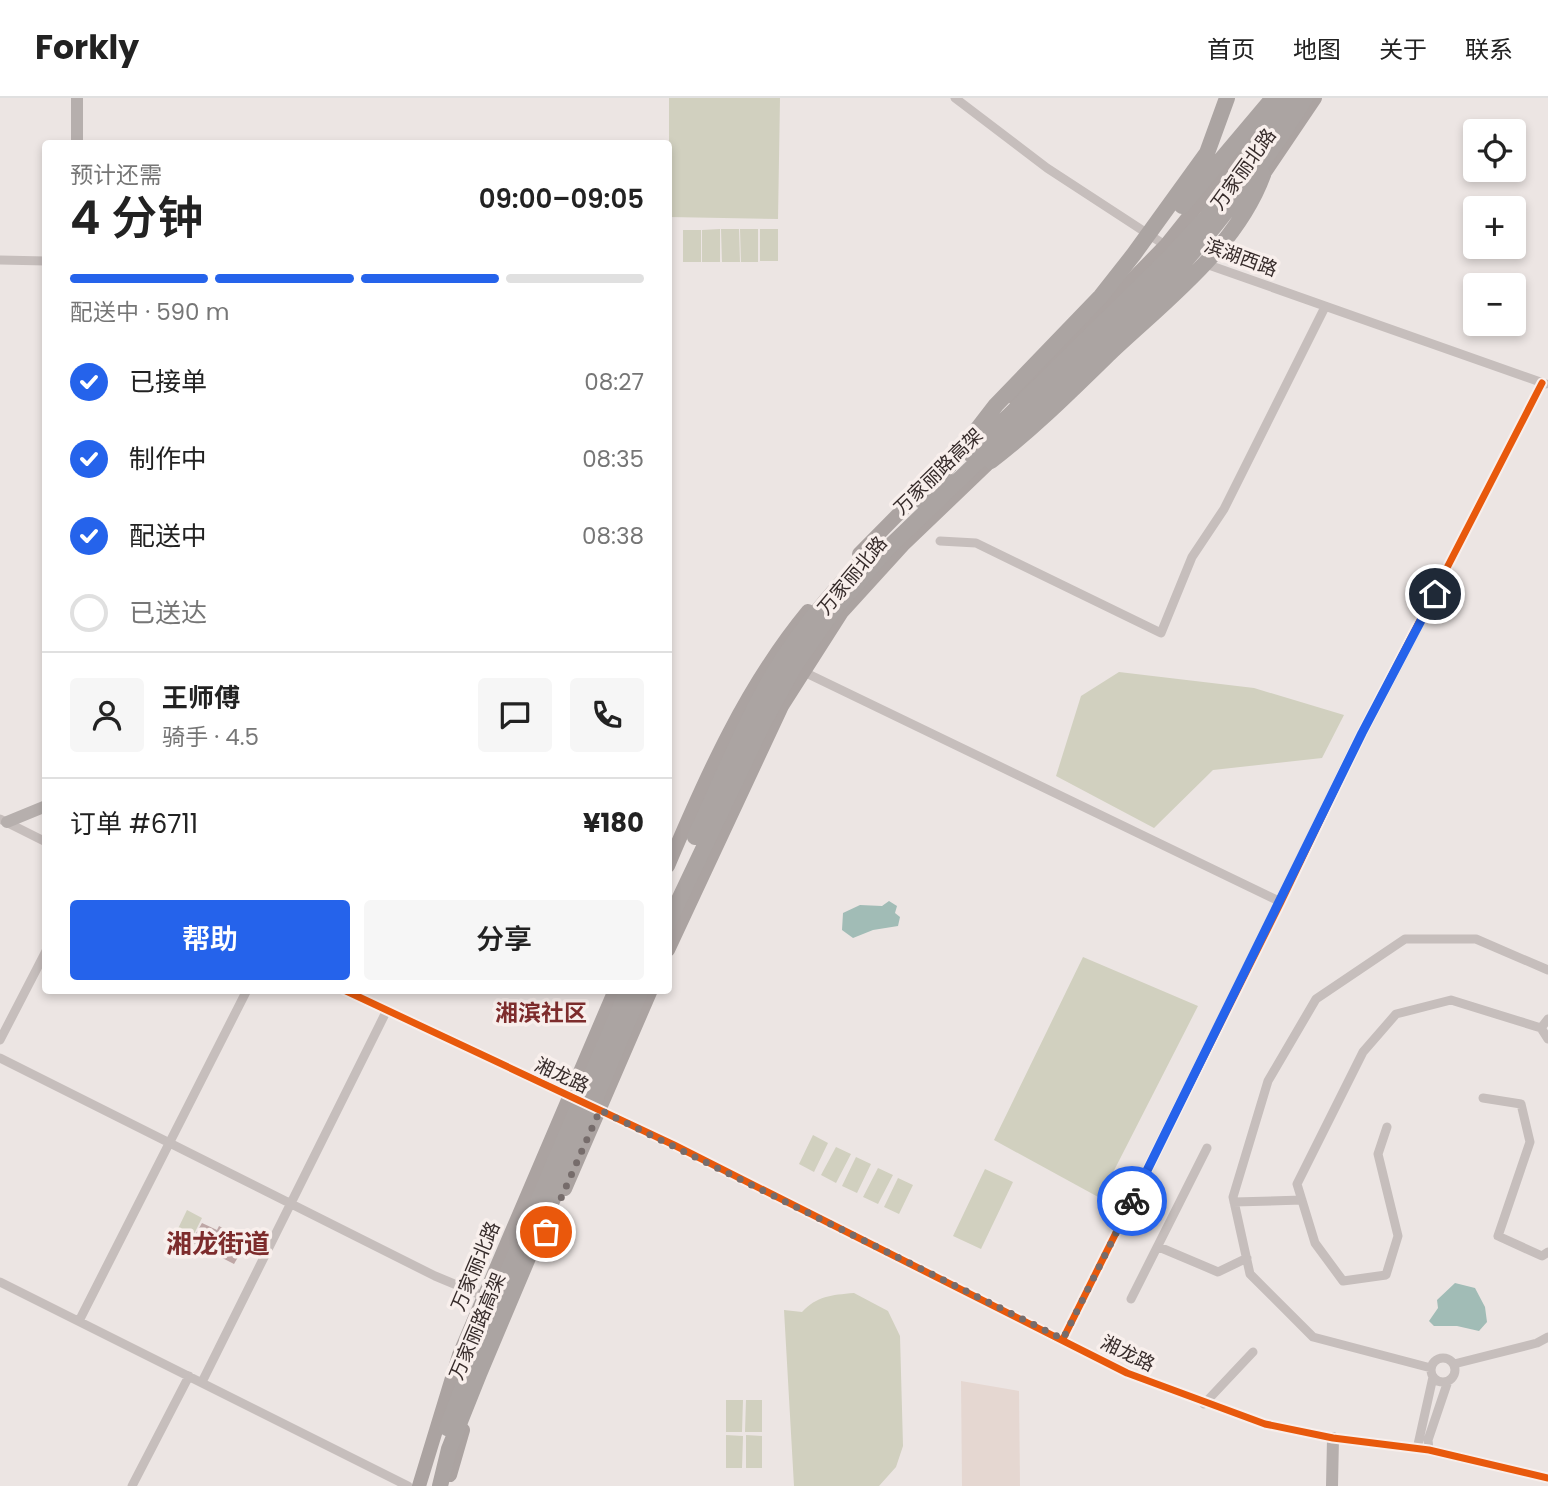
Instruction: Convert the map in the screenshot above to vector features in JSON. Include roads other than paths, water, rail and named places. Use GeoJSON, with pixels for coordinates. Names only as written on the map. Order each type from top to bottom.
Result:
{"type":"FeatureCollection","features":[{"type":"Feature","properties":{"kind":"highway"},"geometry":{"type":"LineString","coordinates":[[1101,296],[1177,197],[1207,153],[1227,98]]}},
{"type":"Feature","properties":{"kind":"highway"},"geometry":{"type":"LineString","coordinates":[[925,504],[996,405],[1140,257],[1251,121],[1276,98]]}},
{"type":"Feature","properties":{"kind":"highway"},"geometry":{"type":"LineString","coordinates":[[925,504],[1029,432],[1187,281],[1232,230],[1259,184],[1270,157],[1276,135],[1276,98]]}},
{"type":"Feature","properties":{"kind":"highway","name":"万家丽路高架"},"geometry":{"type":"LineString","coordinates":[[672,888],[733,756],[787,652],[828,598],[925,504],[1206,218],[1289,98]]}},
{"type":"Feature","properties":{"kind":"highway","name":"万家丽路高架"},"geometry":{"type":"LineString","coordinates":[[672,914],[719,813],[795,665],[835,608],[925,504],[1179,268],[1214,229],[1258,171],[1305,98]]}},
{"type":"Feature","properties":{"kind":"highway"},"geometry":{"type":"LineString","coordinates":[[672,928],[778,705],[804,672]]}},
{"type":"Feature","properties":{"kind":"highway","name":"万家丽路高架"},"geometry":{"type":"LineString","coordinates":[[430,1486],[467,1369],[626,994]]}},
{"type":"Feature","properties":{"kind":"highway","name":"万家丽路高架"},"geometry":{"type":"LineString","coordinates":[[440,1486],[449,1449],[479,1374],[640,994]]}},
{"type":"Feature","properties":{"kind":"main road","name":"万家丽北路"},"geometry":{"type":"LineString","coordinates":[[672,857],[718,755],[761,673],[795,627],[859,554],[1165,246],[1253,137],[1276,98]]}},
{"type":"Feature","properties":{"kind":"main road","name":"万家丽北路"},"geometry":{"type":"LineString","coordinates":[[672,941],[782,706],[842,612],[903,545],[1199,261],[1290,139],[1315,98]]}},
{"type":"Feature","properties":{"kind":"main road","name":"万家丽北路"},"geometry":{"type":"LineString","coordinates":[[419,1486],[441,1409],[483,1296],[613,994]]}},
{"type":"Feature","properties":{"kind":"main road"},"geometry":{"type":"LineString","coordinates":[[447,1486],[484,1376],[649,994]]}},
{"type":"Feature","properties":{"kind":"street"},"geometry":{"type":"LineString","coordinates":[[77,98],[77,140]]}},
{"type":"Feature","properties":{"kind":"street","name":"滨湖西路"},"geometry":{"type":"LineString","coordinates":[[955,98],[1047,169],[1165,246],[1325,307],[1545,384]]}},
{"type":"Feature","properties":{"kind":"street"},"geometry":{"type":"LineString","coordinates":[[0,260],[42,261]]}},
{"type":"Feature","properties":{"kind":"street"},"geometry":{"type":"LineString","coordinates":[[940,541],[976,543],[1161,633],[1192,556],[1224,509],[1325,307]]}},
{"type":"Feature","properties":{"kind":"street"},"geometry":{"type":"LineString","coordinates":[[1063,1339],[1281,902],[1362,733],[1545,384]]}},
{"type":"Feature","properties":{"kind":"street"},"geometry":{"type":"LineString","coordinates":[[804,672],[1281,902]]}},
{"type":"Feature","properties":{"kind":"street"},"geometry":{"type":"LineString","coordinates":[[3,820],[42,807]]}},
{"type":"Feature","properties":{"kind":"street"},"geometry":{"type":"LineString","coordinates":[[3,820],[42,840]]}},
{"type":"Feature","properties":{"kind":"street"},"geometry":{"type":"LineString","coordinates":[[1448,1381],[1441,1382],[1432,1373],[1313,1337],[1250,1273],[1233,1197],[1268,1081],[1316,999],[1405,939],[1476,939],[1548,970]]}},
{"type":"Feature","properties":{"kind":"street"},"geometry":{"type":"LineString","coordinates":[[0,1040],[42,959]]}},
{"type":"Feature","properties":{"kind":"street"},"geometry":{"type":"LineString","coordinates":[[79,1321],[245,994]]}},
{"type":"Feature","properties":{"kind":"street","name":"湘龙路"},"geometry":{"type":"LineString","coordinates":[[352,994],[600,1110],[1127,1373],[1204,1404],[1265,1424],[1333,1438],[1429,1450],[1548,1478]]}},
{"type":"Feature","properties":{"kind":"street"},"geometry":{"type":"LineString","coordinates":[[1387,1127],[1378,1154],[1398,1236],[1386,1275],[1343,1281],[1315,1243],[1297,1184],[1363,1052],[1396,1014],[1451,1000],[1541,1028],[1548,1039]]}},
{"type":"Feature","properties":{"kind":"street"},"geometry":{"type":"LineString","coordinates":[[202,1382],[386,1012]]}},
{"type":"Feature","properties":{"kind":"street"},"geometry":{"type":"LineString","coordinates":[[1541,1028],[1548,1019]]}},
{"type":"Feature","properties":{"kind":"street"},"geometry":{"type":"LineString","coordinates":[[0,1058],[435,1276],[483,1296]]}},
{"type":"Feature","properties":{"kind":"street"},"geometry":{"type":"LineString","coordinates":[[1483,1098],[1521,1104],[1530,1142],[1498,1236],[1542,1256],[1548,1252]]}},
{"type":"Feature","properties":{"kind":"street"},"geometry":{"type":"LineString","coordinates":[[1131,1299],[1207,1148]]}},
{"type":"Feature","properties":{"kind":"street"},"geometry":{"type":"LineString","coordinates":[[1234,1202],[1302,1200]]}},
{"type":"Feature","properties":{"kind":"street"},"geometry":{"type":"LineString","coordinates":[[1159,1247],[1218,1272],[1247,1258]]}},
{"type":"Feature","properties":{"kind":"street"},"geometry":{"type":"LineString","coordinates":[[0,1282],[408,1486]]}},
{"type":"Feature","properties":{"kind":"street"},"geometry":{"type":"LineString","coordinates":[[1454,1364],[1537,1343],[1548,1337]]}},
{"type":"Feature","properties":{"kind":"street"},"geometry":{"type":"LineString","coordinates":[[1204,1404],[1253,1352]]}},
{"type":"Feature","properties":{"kind":"street"},"geometry":{"type":"LineString","coordinates":[[1417,1449],[1434,1361],[1441,1357],[1454,1364],[1454,1374],[1448,1381],[1428,1440],[1429,1450]]}},
{"type":"Feature","properties":{"kind":"street"},"geometry":{"type":"LineString","coordinates":[[132,1486],[189,1376]]}},
{"type":"Feature","properties":{"kind":"street"},"geometry":{"type":"LineString","coordinates":[[1332,1486],[1333,1438]]}},
{"type":"Feature","properties":{"kind":"water"},"geometry":{"type":"Polygon","coordinates":[[[889,901],[897,906],[895,913],[900,917],[898,926],[873,930],[853,938],[842,930],[843,913],[860,905],[882,906],[889,901]]]}},
{"type":"Feature","properties":{"kind":"water"},"geometry":{"type":"Polygon","coordinates":[[[1455,1283],[1475,1288],[1485,1307],[1487,1322],[1479,1331],[1457,1326],[1434,1326],[1429,1321],[1438,1308],[1437,1300],[1455,1283]]]}},
{"type":"Feature","properties":{"kind":"district","name":"湘滨社区"},"geometry":{"type":"Point","coordinates":[541,1013]}},
{"type":"Feature","properties":{"kind":"district","name":"湘龙街道"},"geometry":{"type":"Point","coordinates":[218,1244]}}]}
